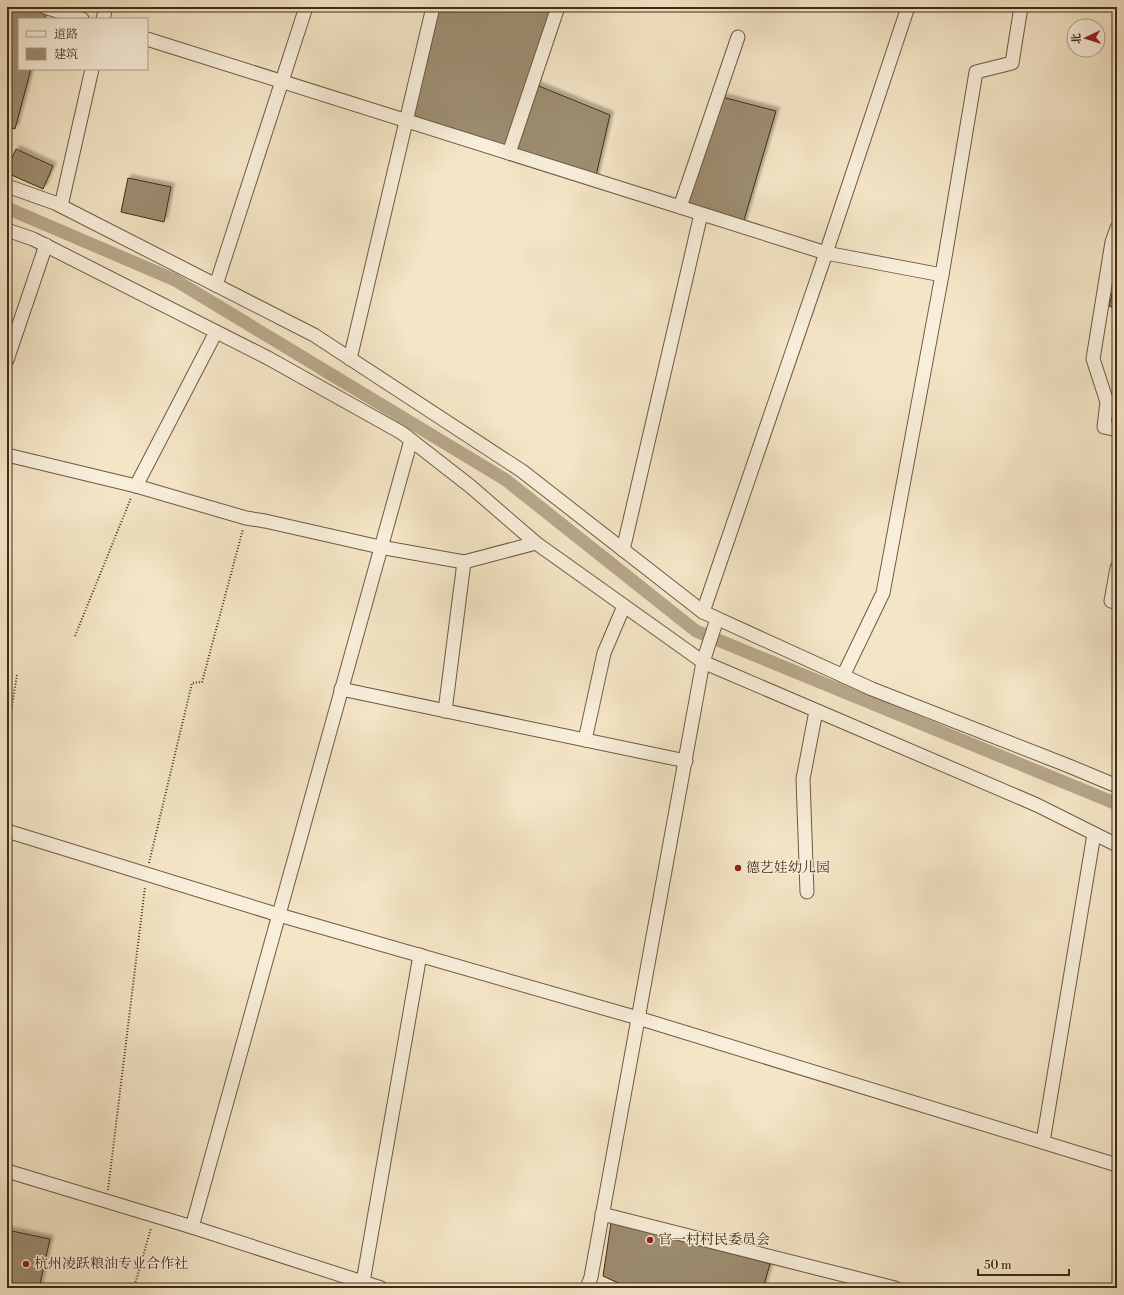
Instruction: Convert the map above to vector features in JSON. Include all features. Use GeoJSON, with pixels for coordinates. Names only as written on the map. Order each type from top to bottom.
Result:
{"type":"FeatureCollection","features":[{"type":"Feature","properties":{"kind":"street"},"geometry":{"type":"LineString","coordinates":[[45,7],[79,18]]}},
{"type":"Feature","properties":{"kind":"street"},"geometry":{"type":"LineString","coordinates":[[104,18],[106,7]]}},
{"type":"Feature","properties":{"kind":"street"},"geometry":{"type":"LineString","coordinates":[[216,285],[306,7]]}},
{"type":"Feature","properties":{"kind":"street"},"geometry":{"type":"LineString","coordinates":[[350,359],[433,7]]}},
{"type":"Feature","properties":{"kind":"street"},"geometry":{"type":"LineString","coordinates":[[509,153],[558,7]]}},
{"type":"Feature","properties":{"kind":"street"},"geometry":{"type":"LineString","coordinates":[[703,612],[826,253],[908,7]]}},
{"type":"Feature","properties":{"kind":"street"},"geometry":{"type":"LineString","coordinates":[[843,676],[883,593],[942,275],[976,72],[1012,63],[1020,7]]}},
{"type":"Feature","properties":{"kind":"street"},"geometry":{"type":"LineString","coordinates":[[680,207],[738,37]]}},
{"type":"Feature","properties":{"kind":"street"},"geometry":{"type":"LineString","coordinates":[[148,40],[826,253],[942,275]]}},
{"type":"Feature","properties":{"kind":"street"},"geometry":{"type":"LineString","coordinates":[[61,206],[92,70]]}},
{"type":"Feature","properties":{"kind":"street"},"geometry":{"type":"LineString","coordinates":[[7,186],[61,206],[314,335],[522,471],[703,612],[872,689],[1117,786]]}},
{"type":"Feature","properties":{"kind":"street"},"geometry":{"type":"LineString","coordinates":[[623,550],[701,214]]}},
{"type":"Feature","properties":{"kind":"street"},"geometry":{"type":"LineString","coordinates":[[1117,228],[1112,242],[1093,359],[1107,402],[1104,428],[1117,430]]}},
{"type":"Feature","properties":{"kind":"street"},"geometry":{"type":"LineString","coordinates":[[7,230],[46,245],[216,332],[402,433],[470,486],[536,543],[703,662],[1037,805],[1117,845]]}},
{"type":"Feature","properties":{"kind":"street"},"geometry":{"type":"LineString","coordinates":[[7,360],[46,245]]}},
{"type":"Feature","properties":{"kind":"street"},"geometry":{"type":"LineString","coordinates":[[136,486],[216,332]]}},
{"type":"Feature","properties":{"kind":"street"},"geometry":{"type":"LineString","coordinates":[[192,1227],[411,440]]}},
{"type":"Feature","properties":{"kind":"street"},"geometry":{"type":"LineString","coordinates":[[7,455],[136,486],[246,518],[380,547],[464,562],[536,543]]}},
{"type":"Feature","properties":{"kind":"street"},"geometry":{"type":"LineString","coordinates":[[445,711],[464,562]]}},
{"type":"Feature","properties":{"kind":"street"},"geometry":{"type":"LineString","coordinates":[[1117,568],[1111,601],[1117,602]]}},
{"type":"Feature","properties":{"kind":"street"},"geometry":{"type":"LineString","coordinates":[[585,740],[604,653],[624,606]]}},
{"type":"Feature","properties":{"kind":"street"},"geometry":{"type":"LineString","coordinates":[[587,1288],[591,1277],[703,662],[717,619]]}},
{"type":"Feature","properties":{"kind":"street"},"geometry":{"type":"LineString","coordinates":[[341,689],[686,761]]}},
{"type":"Feature","properties":{"kind":"street"},"geometry":{"type":"LineString","coordinates":[[807,892],[803,779],[816,710]]}},
{"type":"Feature","properties":{"kind":"street"},"geometry":{"type":"LineString","coordinates":[[7,831],[278,915],[638,1018],[1117,1165]]}},
{"type":"Feature","properties":{"kind":"street"},"geometry":{"type":"LineString","coordinates":[[1043,1142],[1094,834]]}},
{"type":"Feature","properties":{"kind":"street"},"geometry":{"type":"LineString","coordinates":[[363,1282],[420,956]]}},
{"type":"Feature","properties":{"kind":"street"},"geometry":{"type":"LineString","coordinates":[[7,1171],[154,1215],[381,1288]]}},
{"type":"Feature","properties":{"kind":"street"},"geometry":{"type":"LineString","coordinates":[[602,1214],[872,1285],[895,1288]]}},
{"type":"Feature","properties":{"kind":"path"},"geometry":{"type":"LineString","coordinates":[[75,636],[136,486]]}},
{"type":"Feature","properties":{"kind":"path"},"geometry":{"type":"LineString","coordinates":[[107,1201],[146,874],[192,682],[202,682],[246,518]]}},
{"type":"Feature","properties":{"kind":"path"},"geometry":{"type":"LineString","coordinates":[[7,735],[17,675]]}},
{"type":"Feature","properties":{"kind":"path"},"geometry":{"type":"LineString","coordinates":[[134,1288],[154,1215]]}},
{"type":"Feature","properties":{"kind":"building"},"geometry":{"type":"Polygon","coordinates":[[[7,7],[48,7],[45,18],[18,18],[18,70],[31,70],[15,129],[7,127],[7,7]]]}},
{"type":"Feature","properties":{"kind":"building"},"geometry":{"type":"Polygon","coordinates":[[[434,7],[552,7],[529,82],[610,115],[595,180],[413,123],[434,7]]]}},
{"type":"Feature","properties":{"kind":"building"},"geometry":{"type":"Polygon","coordinates":[[[718,96],[776,111],[742,227],[680,207],[718,96]]]}},
{"type":"Feature","properties":{"kind":"building"},"geometry":{"type":"Polygon","coordinates":[[[16,149],[53,166],[43,189],[7,173],[7,169],[16,149]]]}},
{"type":"Feature","properties":{"kind":"building"},"geometry":{"type":"Polygon","coordinates":[[[128,178],[171,187],[164,222],[121,212],[128,178]]]}},
{"type":"Feature","properties":{"kind":"building"},"geometry":{"type":"Polygon","coordinates":[[[1117,273],[1117,309],[1109,306],[1117,273]]]}},
{"type":"Feature","properties":{"kind":"building","name":"官一村村民委员会"},"geometry":{"type":"Polygon","coordinates":[[[612,1216],[770,1264],[763,1288],[629,1288],[603,1276],[612,1216]]]}},
{"type":"Feature","properties":{"kind":"building","name":"杭州凌跃粮油专业合作社"},"geometry":{"type":"Polygon","coordinates":[[[7,1230],[50,1239],[39,1288],[7,1288],[7,1230]]]}},
{"type":"Feature","properties":{"kind":"waterway"},"geometry":{"type":"LineString","coordinates":[[7,208],[175,280],[506,480],[696,631],[1117,804]]}},
{"type":"Feature","properties":{"kind":"place","name":"德艺娃幼儿园"},"geometry":{"type":"Point","coordinates":[738,868]}},
{"type":"Feature","properties":{"kind":"place","name":"官一村村民委员会"},"geometry":{"type":"Point","coordinates":[650,1240]}},
{"type":"Feature","properties":{"kind":"place","name":"杭州凌跃粮油专业合作社"},"geometry":{"type":"Point","coordinates":[26,1264]}}]}
